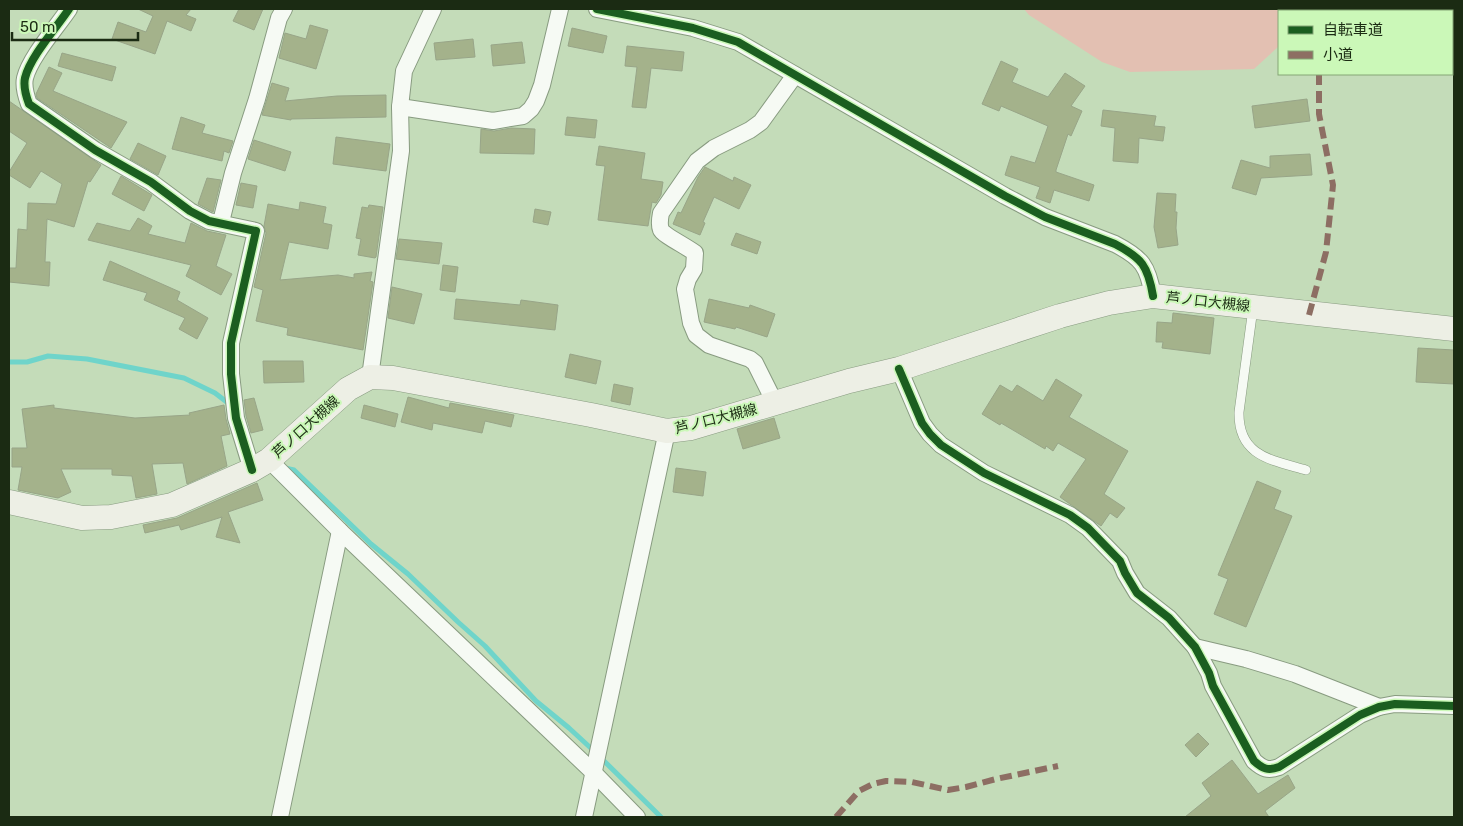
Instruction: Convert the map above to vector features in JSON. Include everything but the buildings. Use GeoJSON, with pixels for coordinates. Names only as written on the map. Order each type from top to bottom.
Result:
{"type":"FeatureCollection","features":[{"type":"Feature","properties":{"kind":"main road","name":"芦ノ口大槻線"},"geometry":{"type":"LineString","coordinates":[[9,502],[82,518],[110,518],[172,505],[261,465],[348,389],[370,377],[393,378],[667,431],[692,428],[849,381],[899,369],[1060,316],[1109,303],[1153,296],[1454,329]]}},
{"type":"Feature","properties":{"kind":"street"},"geometry":{"type":"LineString","coordinates":[[69,9],[31,64],[25,79],[25,94],[30,104],[95,150],[151,182],[190,211],[209,221],[221,222],[256,231],[231,343],[231,374],[236,418],[261,465],[340,531],[594,772],[637,817]]}},
{"type":"Feature","properties":{"kind":"street"},"geometry":{"type":"LineString","coordinates":[[221,222],[233,173],[257,99],[279,18],[284,9]]}},
{"type":"Feature","properties":{"kind":"street"},"geometry":{"type":"LineString","coordinates":[[370,377],[400,151],[400,107],[404,71],[433,9]]}},
{"type":"Feature","properties":{"kind":"street"},"geometry":{"type":"LineString","coordinates":[[400,107],[493,121],[523,116],[536,101],[542,85],[560,9]]}},
{"type":"Feature","properties":{"kind":"street"},"geometry":{"type":"LineString","coordinates":[[597,9],[693,28],[738,42],[1005,196],[1045,217],[1126,249],[1139,259],[1145,268],[1150,280],[1153,296]]}},
{"type":"Feature","properties":{"kind":"street"},"geometry":{"type":"LineString","coordinates":[[774,403],[755,363],[750,359],[709,345],[696,335],[691,323],[685,289],[688,278],[694,269],[695,253],[687,246],[663,234],[660,230],[660,219],[661,213],[697,161],[714,148],[750,130],[761,122],[795,75]]}},
{"type":"Feature","properties":{"kind":"street"},"geometry":{"type":"LineString","coordinates":[[899,369],[922,423],[941,445],[984,473],[1070,515],[1088,528],[1120,561],[1137,593],[1169,618],[1195,646],[1213,686],[1254,760],[1262,768],[1270,770],[1279,767],[1360,715],[1379,707],[1395,704],[1454,706]]}},
{"type":"Feature","properties":{"kind":"street"},"geometry":{"type":"LineString","coordinates":[[584,817],[667,431]]}},
{"type":"Feature","properties":{"kind":"street"},"geometry":{"type":"LineString","coordinates":[[280,817],[340,531]]}},
{"type":"Feature","properties":{"kind":"street"},"geometry":{"type":"LineString","coordinates":[[1195,646],[1246,658],[1295,674],[1379,707]]}},
{"type":"Feature","properties":{"kind":"lane"},"geometry":{"type":"LineString","coordinates":[[1253,307],[1239,412],[1241,435],[1254,450],[1264,456],[1306,470]]}},
{"type":"Feature","properties":{"kind":"shaded area"},"geometry":{"type":"Polygon","coordinates":[[[1024,9],[1298,9],[1278,10],[1278,47],[1254,69],[1130,72],[1102,62],[1029,15],[1024,9]]]}},
{"type":"Feature","properties":{"kind":"waterway"},"geometry":{"type":"LineString","coordinates":[[9,362],[27,362],[48,356],[87,359],[184,378],[215,393],[228,403],[229,406]]}},
{"type":"Feature","properties":{"kind":"waterway"},"geometry":{"type":"LineString","coordinates":[[285,468],[294,470],[371,544],[408,574],[485,646],[536,701],[594,751]]}},
{"type":"Feature","properties":{"kind":"waterway"},"geometry":{"type":"LineString","coordinates":[[600,757],[661,817]]}},
{"type":"Feature","properties":{"kind":"marked path"},"geometry":{"type":"LineString","coordinates":[[1309,315],[1326,252],[1333,185],[1319,114],[1319,75]]}},
{"type":"Feature","properties":{"kind":"marked path"},"geometry":{"type":"LineString","coordinates":[[836,817],[859,791],[873,784],[886,781],[912,782],[948,790],[1058,766]]}},
{"type":"Feature","properties":{"kind":"cycle path"},"geometry":{"type":"LineString","coordinates":[[69,9],[38,52],[28,70],[24,85],[29,104],[95,150],[151,182],[190,211],[209,221],[256,231],[231,343],[231,374],[236,418],[252,470]]}},
{"type":"Feature","properties":{"kind":"cycle path"},"geometry":{"type":"LineString","coordinates":[[597,9],[693,28],[738,42],[1005,196],[1045,217],[1124,249],[1138,259],[1146,270],[1153,296]]}},
{"type":"Feature","properties":{"kind":"cycle path"},"geometry":{"type":"LineString","coordinates":[[899,369],[922,423],[941,445],[984,473],[1070,515],[1088,528],[1120,561],[1137,593],[1169,618],[1195,647],[1209,673],[1213,686],[1254,761],[1260,766],[1266,769],[1279,767],[1360,715],[1379,707],[1395,704],[1454,706]]}}]}
